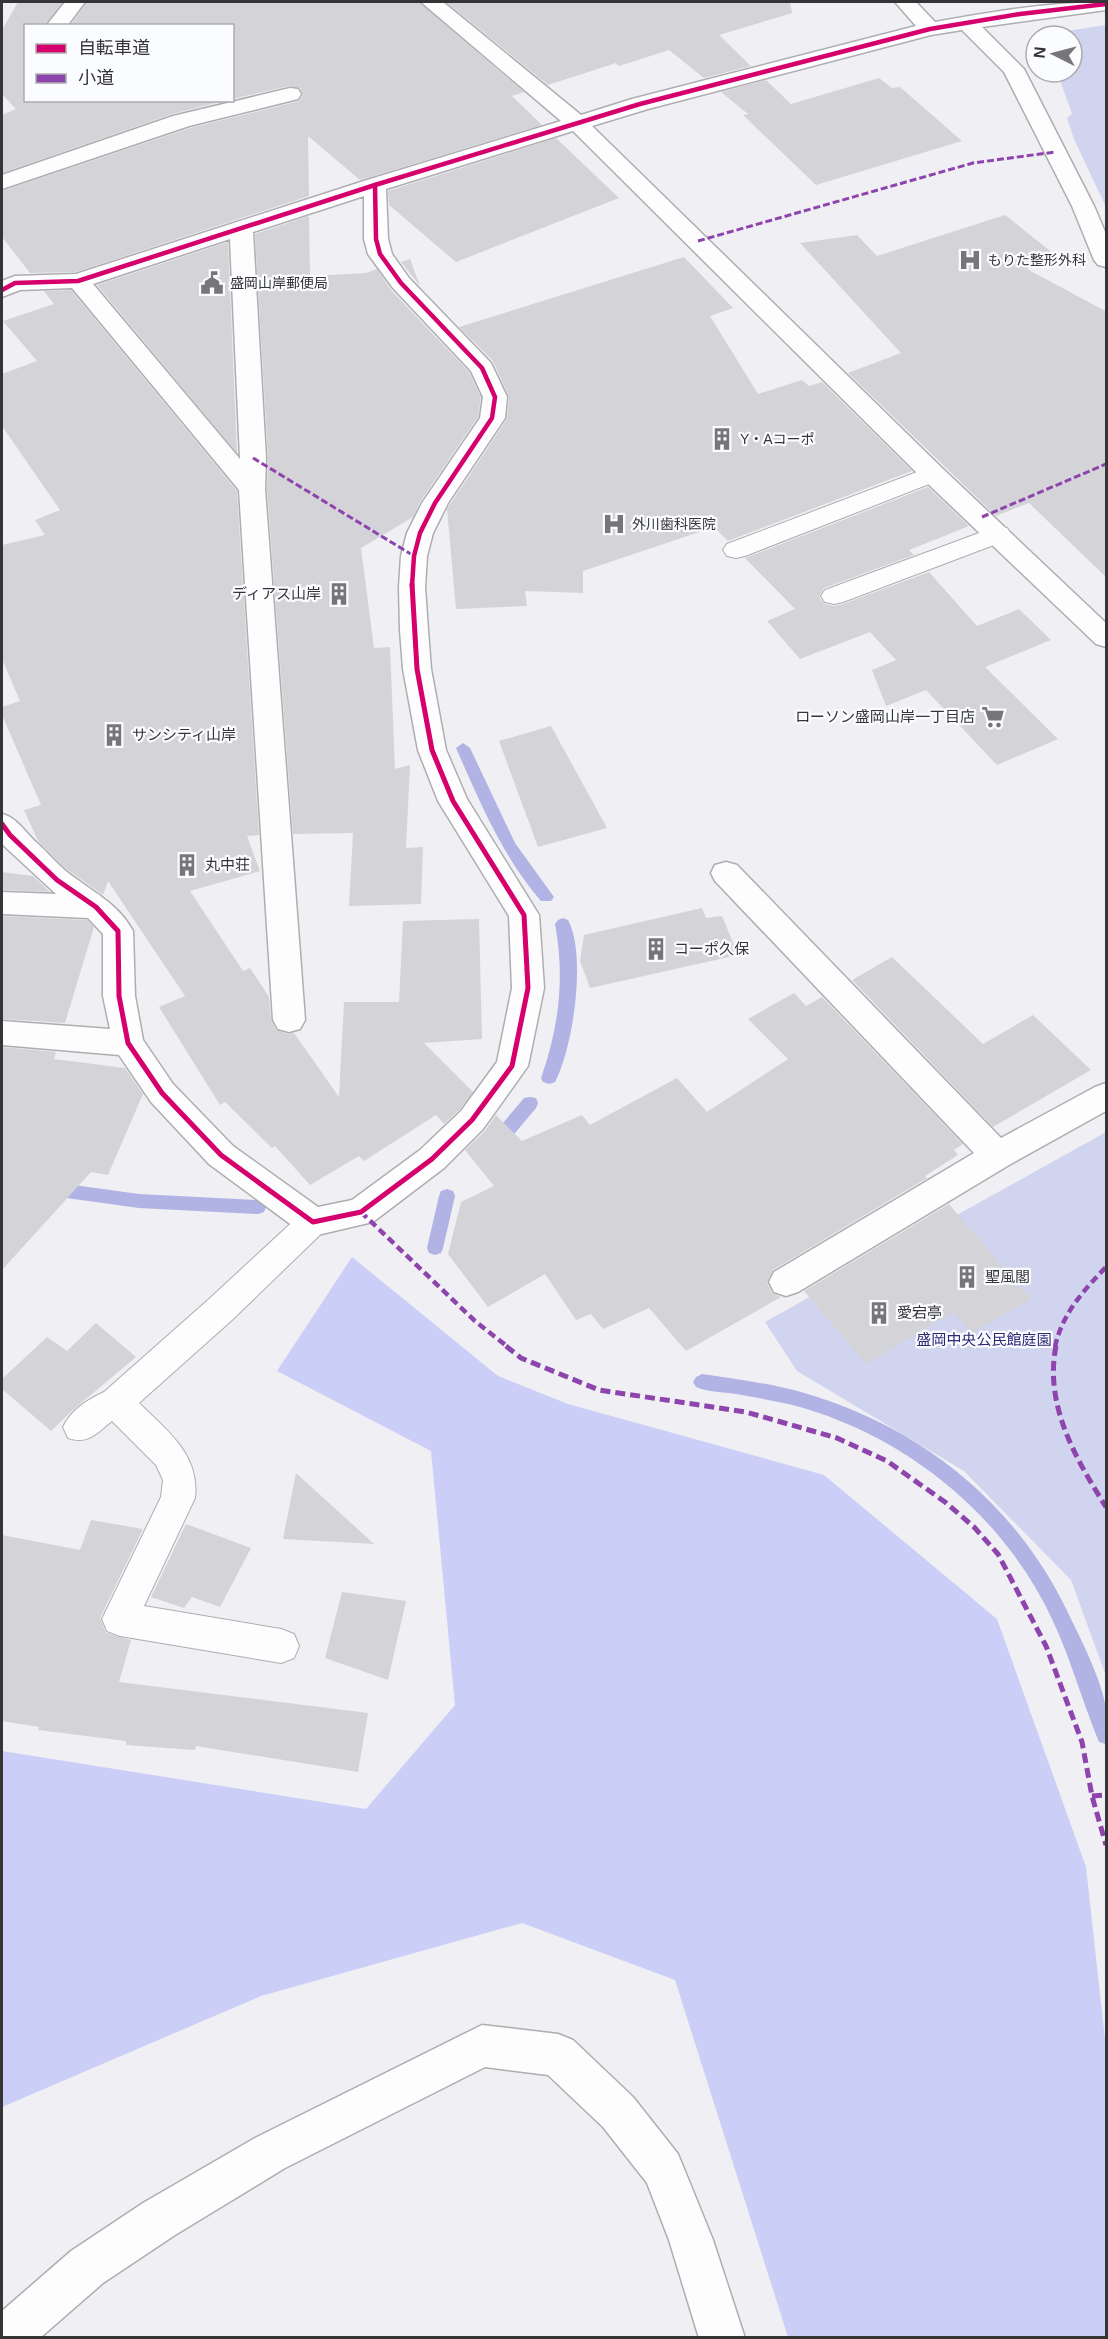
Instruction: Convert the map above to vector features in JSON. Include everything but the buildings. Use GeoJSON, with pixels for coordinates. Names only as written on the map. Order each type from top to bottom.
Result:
{"type":"FeatureCollection","features":[{"type":"Feature","properties":{"kind":"street"},"geometry":{"type":"LineString","coordinates":[[58,24],[75,2]]}},
{"type":"Feature","properties":{"kind":"street"},"geometry":{"type":"LineString","coordinates":[[431,2],[576,122],[933,474],[1107,638]]}},
{"type":"Feature","properties":{"kind":"street"},"geometry":{"type":"LineString","coordinates":[[905,2],[930,29]]}},
{"type":"Feature","properties":{"kind":"street"},"geometry":{"type":"LineString","coordinates":[[6,282],[78,281],[576,122],[930,29],[1020,14],[1107,4]]}},
{"type":"Feature","properties":{"kind":"street"},"geometry":{"type":"LineString","coordinates":[[968,23],[1013,69],[1083,206],[1107,260]]}},
{"type":"Feature","properties":{"kind":"street"},"geometry":{"type":"LineString","coordinates":[[2,182],[181,121],[290,94]]}},
{"type":"Feature","properties":{"kind":"street"},"geometry":{"type":"LineString","coordinates":[[2,824],[10,836],[57,880],[96,907],[118,931],[119,996],[128,1043],[162,1093],[221,1155],[313,1221],[361,1212],[432,1159],[471,1120],[512,1066],[528,988],[524,915],[453,801],[432,750],[417,669],[412,587],[414,556],[420,533],[435,503],[492,418],[495,397],[483,368],[401,283],[380,254],[376,238],[375,185]]}},
{"type":"Feature","properties":{"kind":"street"},"geometry":{"type":"LineString","coordinates":[[241,229],[253,458],[252,489],[290,1020]]}},
{"type":"Feature","properties":{"kind":"street"},"geometry":{"type":"LineString","coordinates":[[78,281],[252,489]]}},
{"type":"Feature","properties":{"kind":"street"},"geometry":{"type":"LineString","coordinates":[[726,873],[997,1156]]}},
{"type":"Feature","properties":{"kind":"street"},"geometry":{"type":"LineString","coordinates":[[2,903],[96,907]]}},
{"type":"Feature","properties":{"kind":"street"},"geometry":{"type":"LineString","coordinates":[[2,1033],[128,1043]]}},
{"type":"Feature","properties":{"kind":"street"},"geometry":{"type":"LineString","coordinates":[[786,1282],[997,1156],[1107,1096]]}},
{"type":"Feature","properties":{"kind":"street"},"geometry":{"type":"LineString","coordinates":[[8,2337],[87,2267],[159,2219],[270,2153],[482,2046],[558,2055],[624,2120],[663,2169],[691,2240],[722,2337]]}},
{"type":"Feature","properties":{"kind":"lane"},"geometry":{"type":"LineString","coordinates":[[736,550],[933,474]]}},
{"type":"Feature","properties":{"kind":"lane"},"geometry":{"type":"LineString","coordinates":[[834,596],[998,534]]}},
{"type":"Feature","properties":{"kind":"lane"},"geometry":{"type":"LineString","coordinates":[[80,1427],[102,1409],[117,1402],[220,1310],[313,1221]]}},
{"type":"Feature","properties":{"kind":"lane"},"geometry":{"type":"LineString","coordinates":[[117,1402],[169,1455],[180,1480],[178,1498],[120,1618],[281,1646]]}},
{"type":"Feature","properties":{"kind":"green space"},"geometry":{"type":"Polygon","coordinates":[[[1106,25],[1106,207],[1074,139],[1067,118],[1072,114],[1061,84],[1084,84],[1084,28],[1106,25]]]}},
{"type":"Feature","properties":{"kind":"green space","name":"盛岡中央公民館庭園"},"geometry":{"type":"Polygon","coordinates":[[[1106,1132],[1106,1676],[1071,1580],[964,1471],[797,1371],[765,1322],[1106,1132]]]}},
{"type":"Feature","properties":{"kind":"shaded area"},"geometry":{"type":"Polygon","coordinates":[[[352,1257],[498,1376],[568,1404],[824,1475],[997,1619],[1086,1867],[1106,2048],[1106,2337],[788,2337],[675,1980],[522,1923],[261,1996],[2,2107],[2,1751],[366,1809],[455,1705],[431,1451],[277,1371],[352,1257]]]}},
{"type":"Feature","properties":{"kind":"waterway"},"geometry":{"type":"LineString","coordinates":[[463,748],[509,845],[532,881],[546,897]]}},
{"type":"Feature","properties":{"kind":"waterway"},"geometry":{"type":"LineString","coordinates":[[549,1078],[561,1040],[568,1002],[569,963],[563,924]]}},
{"type":"Feature","properties":{"kind":"waterway"},"geometry":{"type":"LineString","coordinates":[[504,1134],[530,1103]]}},
{"type":"Feature","properties":{"kind":"waterway"},"geometry":{"type":"LineString","coordinates":[[52,1189],[139,1201],[258,1207]]}},
{"type":"Feature","properties":{"kind":"waterway"},"geometry":{"type":"LineString","coordinates":[[435,1248],[447,1196]]}},
{"type":"Feature","properties":{"kind":"waterway"},"geometry":{"type":"LineString","coordinates":[[702,1382],[751,1389],[816,1404],[892,1438],[948,1474],[997,1519],[1037,1572],[1076,1652],[1106,1735]]}},
{"type":"Feature","properties":{"kind":"marked path"},"geometry":{"type":"LineString","coordinates":[[698,241],[973,163],[1055,152]]}},
{"type":"Feature","properties":{"kind":"marked path"},"geometry":{"type":"LineString","coordinates":[[253,458],[414,556]]}},
{"type":"Feature","properties":{"kind":"marked path"},"geometry":{"type":"LineString","coordinates":[[982,517],[1106,464]]}},
{"type":"Feature","properties":{"kind":"marked path"},"geometry":{"type":"LineString","coordinates":[[361,1212],[475,1321],[521,1358],[599,1390],[746,1412],[837,1438],[887,1461],[945,1502],[974,1527],[998,1554],[1046,1646],[1082,1742],[1092,1796],[1106,1845]]}},
{"type":"Feature","properties":{"kind":"marked path"},"geometry":{"type":"LineString","coordinates":[[1106,1267],[1070,1309],[1058,1335],[1053,1360],[1053,1386],[1058,1411],[1067,1436],[1106,1507]]}},
{"type":"Feature","properties":{"kind":"marked path"},"geometry":{"type":"LineString","coordinates":[[1092,1796],[1106,1795]]}},
{"type":"Feature","properties":{"kind":"cycle path"},"geometry":{"type":"LineString","coordinates":[[2,290],[15,283],[78,281],[375,185],[640,104],[930,29],[1020,14],[1106,4]]}},
{"type":"Feature","properties":{"kind":"cycle path"},"geometry":{"type":"LineString","coordinates":[[2,824],[10,835],[57,880],[96,907],[118,931],[119,996],[128,1043],[162,1093],[221,1155],[313,1222],[361,1212],[432,1159],[472,1120],[512,1066],[528,988],[524,915],[453,801],[432,750],[417,669],[412,587],[414,556],[420,533],[435,503],[492,418],[495,397],[482,368],[401,283],[380,254],[376,239],[375,185]]}},
{"type":"Feature","properties":{"kind":"place","name":"もりた整形外科"},"geometry":{"type":"Point","coordinates":[970,260]}},
{"type":"Feature","properties":{"kind":"place","name":"盛岡山岸郵便局"},"geometry":{"type":"Point","coordinates":[212,283]}},
{"type":"Feature","properties":{"kind":"place","name":"Y・Aコーポ"},"geometry":{"type":"Point","coordinates":[722,439]}},
{"type":"Feature","properties":{"kind":"place","name":"外川歯科医院"},"geometry":{"type":"Point","coordinates":[614,524]}},
{"type":"Feature","properties":{"kind":"place","name":"ディアス山岸"},"geometry":{"type":"Point","coordinates":[339,594]}},
{"type":"Feature","properties":{"kind":"place","name":"ローソン盛岡山岸一丁目店"},"geometry":{"type":"Point","coordinates":[993,717]}},
{"type":"Feature","properties":{"kind":"place","name":"サンシティ山岸"},"geometry":{"type":"Point","coordinates":[114,735]}},
{"type":"Feature","properties":{"kind":"place","name":"丸中荘"},"geometry":{"type":"Point","coordinates":[187,865]}},
{"type":"Feature","properties":{"kind":"place","name":"コーポ久保"},"geometry":{"type":"Point","coordinates":[656,949]}},
{"type":"Feature","properties":{"kind":"place","name":"聖風閣"},"geometry":{"type":"Point","coordinates":[967,1277]}},
{"type":"Feature","properties":{"kind":"place","name":"愛宕亭"},"geometry":{"type":"Point","coordinates":[879,1313]}}]}
